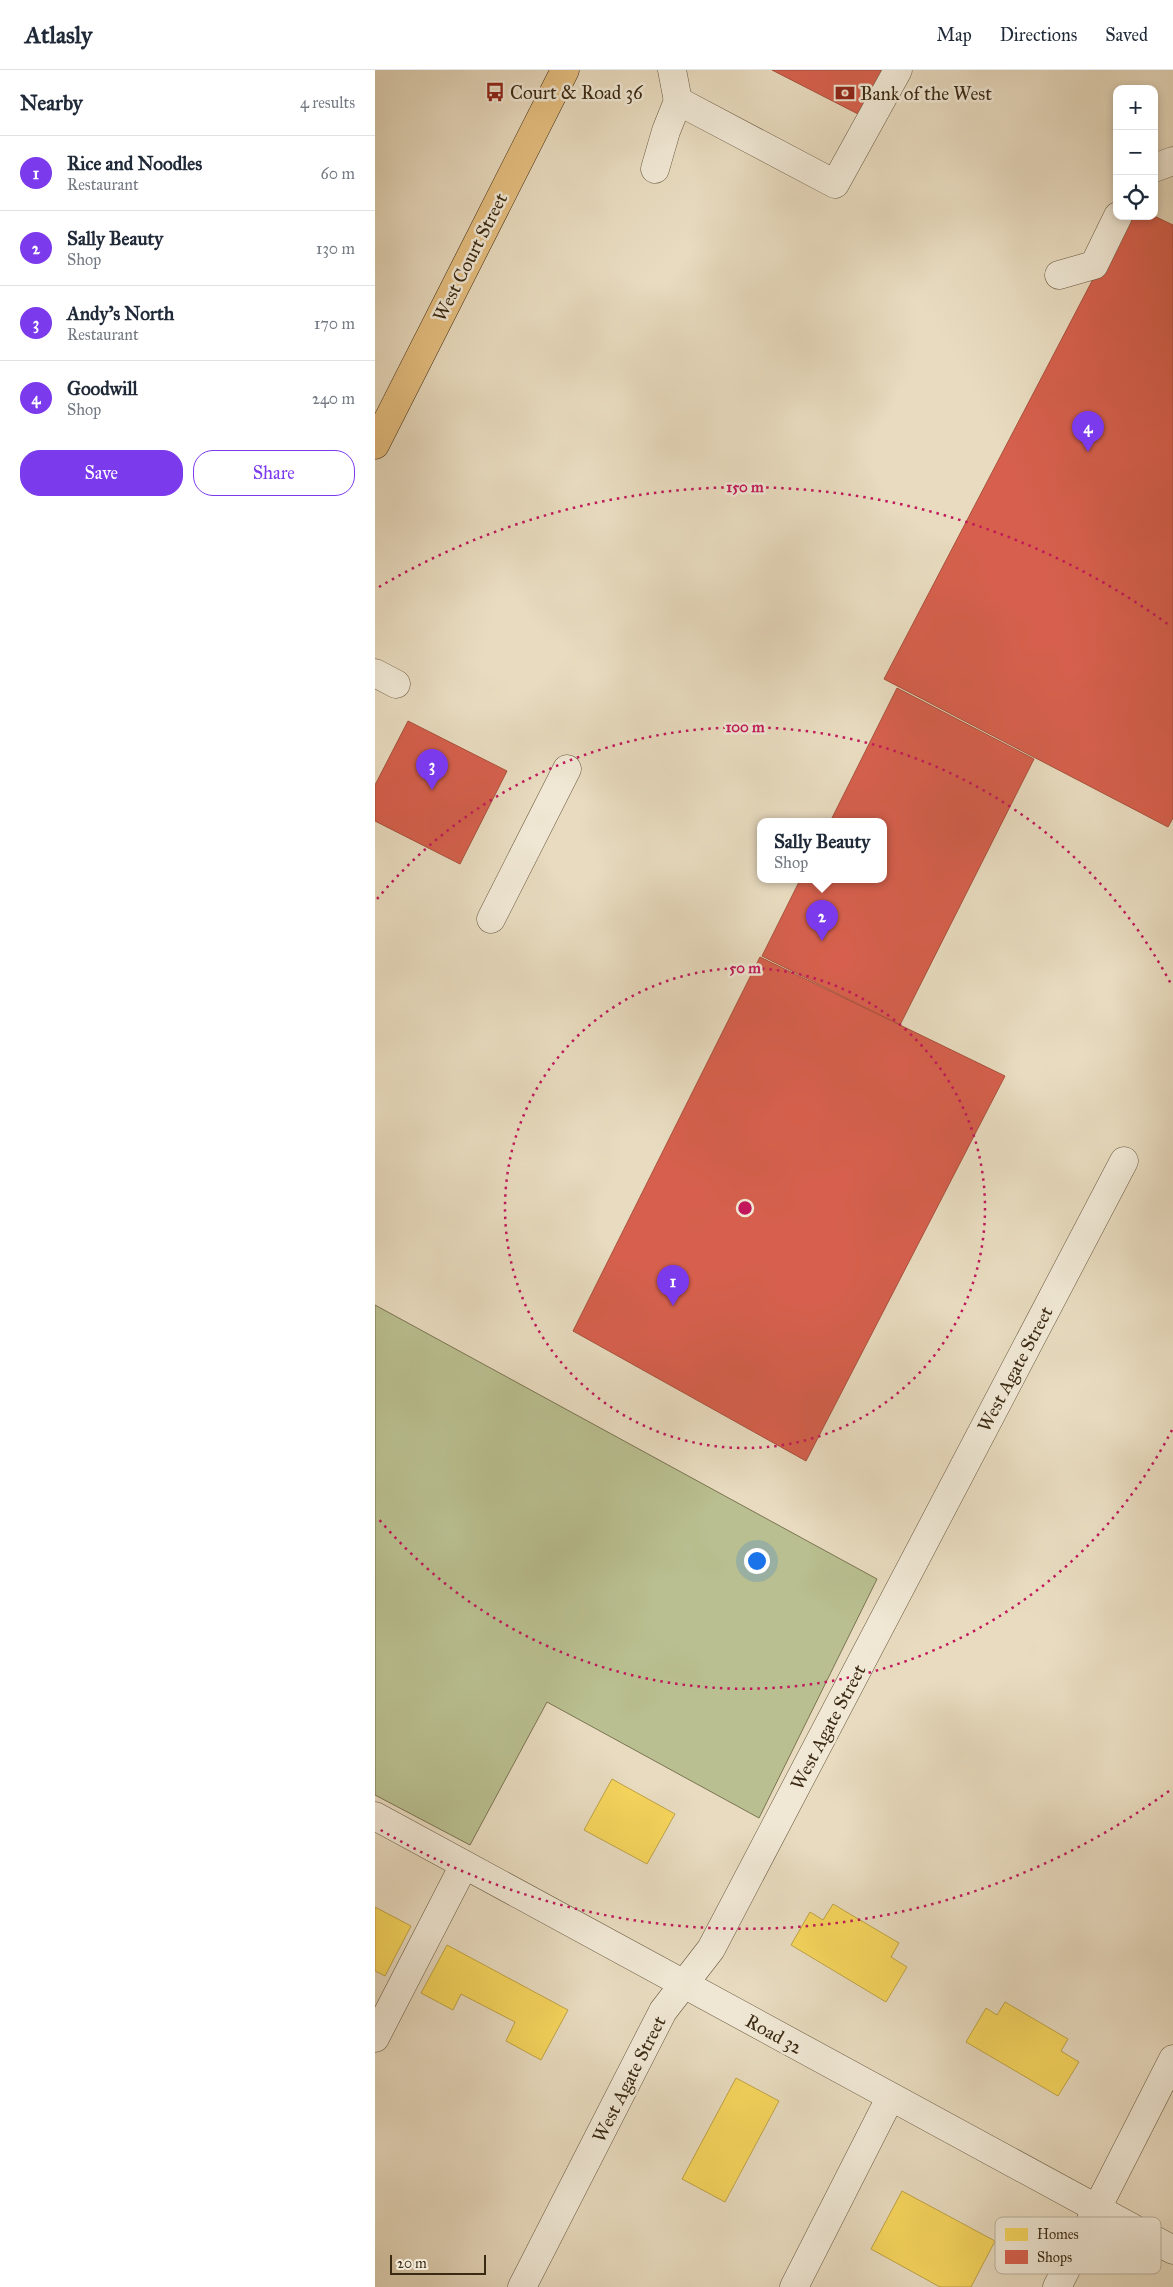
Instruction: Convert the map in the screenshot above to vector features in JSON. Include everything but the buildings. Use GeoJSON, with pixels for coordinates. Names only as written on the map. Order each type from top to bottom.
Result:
{"type":"FeatureCollection","features":[{"type":"Feature","properties":{"kind":"main road","name":"West Court Street"},"geometry":{"type":"LineString","coordinates":[[375,445],[565,70]]}},
{"type":"Feature","properties":{"kind":"street"},"geometry":{"type":"LineString","coordinates":[[655,169],[666,131],[678,101],[672,70]]}},
{"type":"Feature","properties":{"kind":"street"},"geometry":{"type":"LineString","coordinates":[[678,101],[835,184],[898,70]]}},
{"type":"Feature","properties":{"kind":"street"},"geometry":{"type":"LineString","coordinates":[[1158,167],[1173,161]]}},
{"type":"Feature","properties":{"kind":"street"},"geometry":{"type":"LineString","coordinates":[[1059,275],[1093,265],[1116,220]]}},
{"type":"Feature","properties":{"kind":"street"},"geometry":{"type":"LineString","coordinates":[[491,919],[567,769]]}},
{"type":"Feature","properties":{"kind":"street","name":"West Agate Street"},"geometry":{"type":"LineString","coordinates":[[522,2287],[663,2011],[711,1949],[1124,1161]]}},
{"type":"Feature","properties":{"kind":"street","name":"Road 32"},"geometry":{"type":"LineString","coordinates":[[375,1816],[890,2098],[1115,2217]]}},
{"type":"Feature","properties":{"kind":"street"},"geometry":{"type":"LineString","coordinates":[[375,2038],[464,1865]]}},
{"type":"Feature","properties":{"kind":"street"},"geometry":{"type":"LineString","coordinates":[[1093,2217],[1173,2059]]}},
{"type":"Feature","properties":{"kind":"street"},"geometry":{"type":"LineString","coordinates":[[793,2287],[890,2098]]}},
{"type":"Feature","properties":{"kind":"street","name":"Road 32"},"geometry":{"type":"LineString","coordinates":[[1161,2243],[1173,2250]]}},
{"type":"Feature","properties":{"kind":"street"},"geometry":{"type":"LineString","coordinates":[[1057,2287],[1064,2274]]}},
{"type":"Feature","properties":{"kind":"green space"},"geometry":{"type":"Polygon","coordinates":[[[375,1305],[877,1579],[759,1818],[547,1702],[470,1845],[375,1795],[375,1305]]]}},
{"type":"Feature","properties":{"kind":"place","name":"Court & Road 36"},"geometry":{"type":"Point","coordinates":[495,92]}},
{"type":"Feature","properties":{"kind":"place","name":"Bank of the West"},"geometry":{"type":"Point","coordinates":[845,93]}},
{"type":"Feature","properties":{"kind":"place","name":"Goodwill"},"geometry":{"type":"Point","coordinates":[1088,452]}},
{"type":"Feature","properties":{"kind":"place","name":"Andy's North"},"geometry":{"type":"Point","coordinates":[432,790]}},
{"type":"Feature","properties":{"kind":"place","name":"Sally Beauty"},"geometry":{"type":"Point","coordinates":[822,941]}},
{"type":"Feature","properties":{"kind":"place","name":"Rice and Noodles"},"geometry":{"type":"Point","coordinates":[673,1306]}}]}
